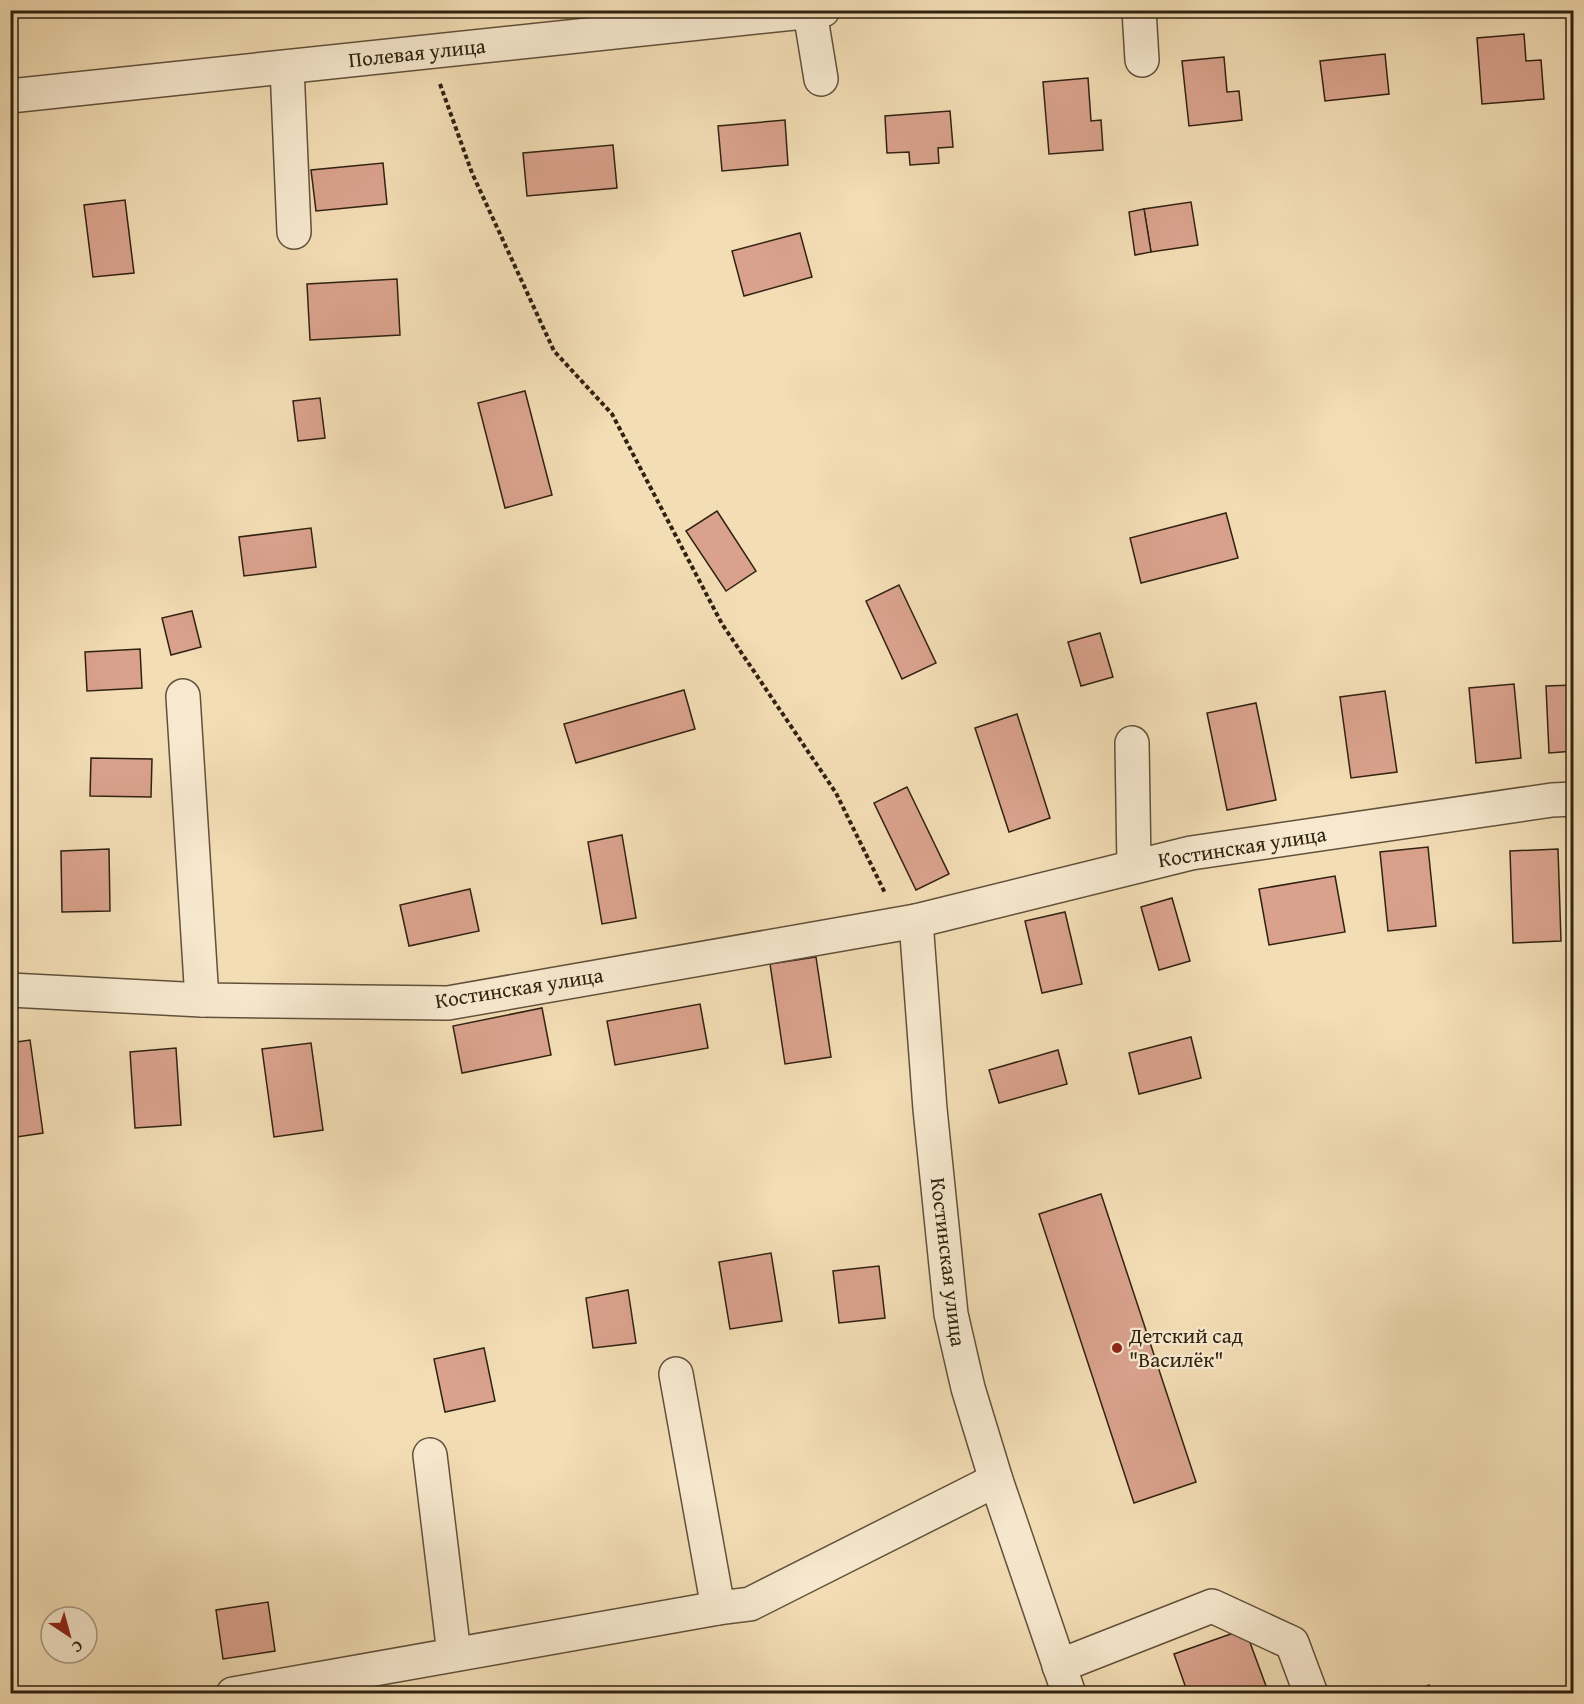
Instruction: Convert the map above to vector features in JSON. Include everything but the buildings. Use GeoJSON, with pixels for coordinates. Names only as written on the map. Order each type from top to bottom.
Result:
{"type":"FeatureCollection","features":[{"type":"Feature","properties":{"kind":"street"},"geometry":{"type":"LineString","coordinates":[[1139,10],[1142,60]]}},
{"type":"Feature","properties":{"kind":"street"},"geometry":{"type":"LineString","coordinates":[[816,11],[821,79]]}},
{"type":"Feature","properties":{"kind":"street","name":"Полевая улица"},"geometry":{"type":"LineString","coordinates":[[10,96],[816,11]]}},
{"type":"Feature","properties":{"kind":"street"},"geometry":{"type":"LineString","coordinates":[[287,67],[294,232]]}},
{"type":"Feature","properties":{"kind":"street"},"geometry":{"type":"LineString","coordinates":[[183,696],[202,1000]]}},
{"type":"Feature","properties":{"kind":"street"},"geometry":{"type":"LineString","coordinates":[[1132,743],[1134,866]]}},
{"type":"Feature","properties":{"kind":"street","name":"Костинская улица"},"geometry":{"type":"LineString","coordinates":[[10,990],[202,1000],[448,1003],[908,922],[1191,853],[1552,800],[1574,799]]}},
{"type":"Feature","properties":{"kind":"street","name":"Костинская улица"},"geometry":{"type":"LineString","coordinates":[[908,922],[951,1314],[968,1388],[996,1480],[1064,1680]]}},
{"type":"Feature","properties":{"kind":"street"},"geometry":{"type":"LineString","coordinates":[[676,1374],[718,1608]]}},
{"type":"Feature","properties":{"kind":"street"},"geometry":{"type":"LineString","coordinates":[[430,1455],[454,1654]]}},
{"type":"Feature","properties":{"kind":"street"},"geometry":{"type":"LineString","coordinates":[[233,1694],[750,1604],[996,1480]]}},
{"type":"Feature","properties":{"kind":"street"},"geometry":{"type":"LineString","coordinates":[[1064,1680],[1212,1606],[1292,1643],[1311,1694]]}},
{"type":"Feature","properties":{"kind":"path"},"geometry":{"type":"LineString","coordinates":[[429,52],[472,173],[554,351],[612,414],[722,624],[836,793],[908,922]]}},
{"type":"Feature","properties":{"kind":"place","name":"Детский сад \"Василёк\""},"geometry":{"type":"Point","coordinates":[1117,1348]}}]}
